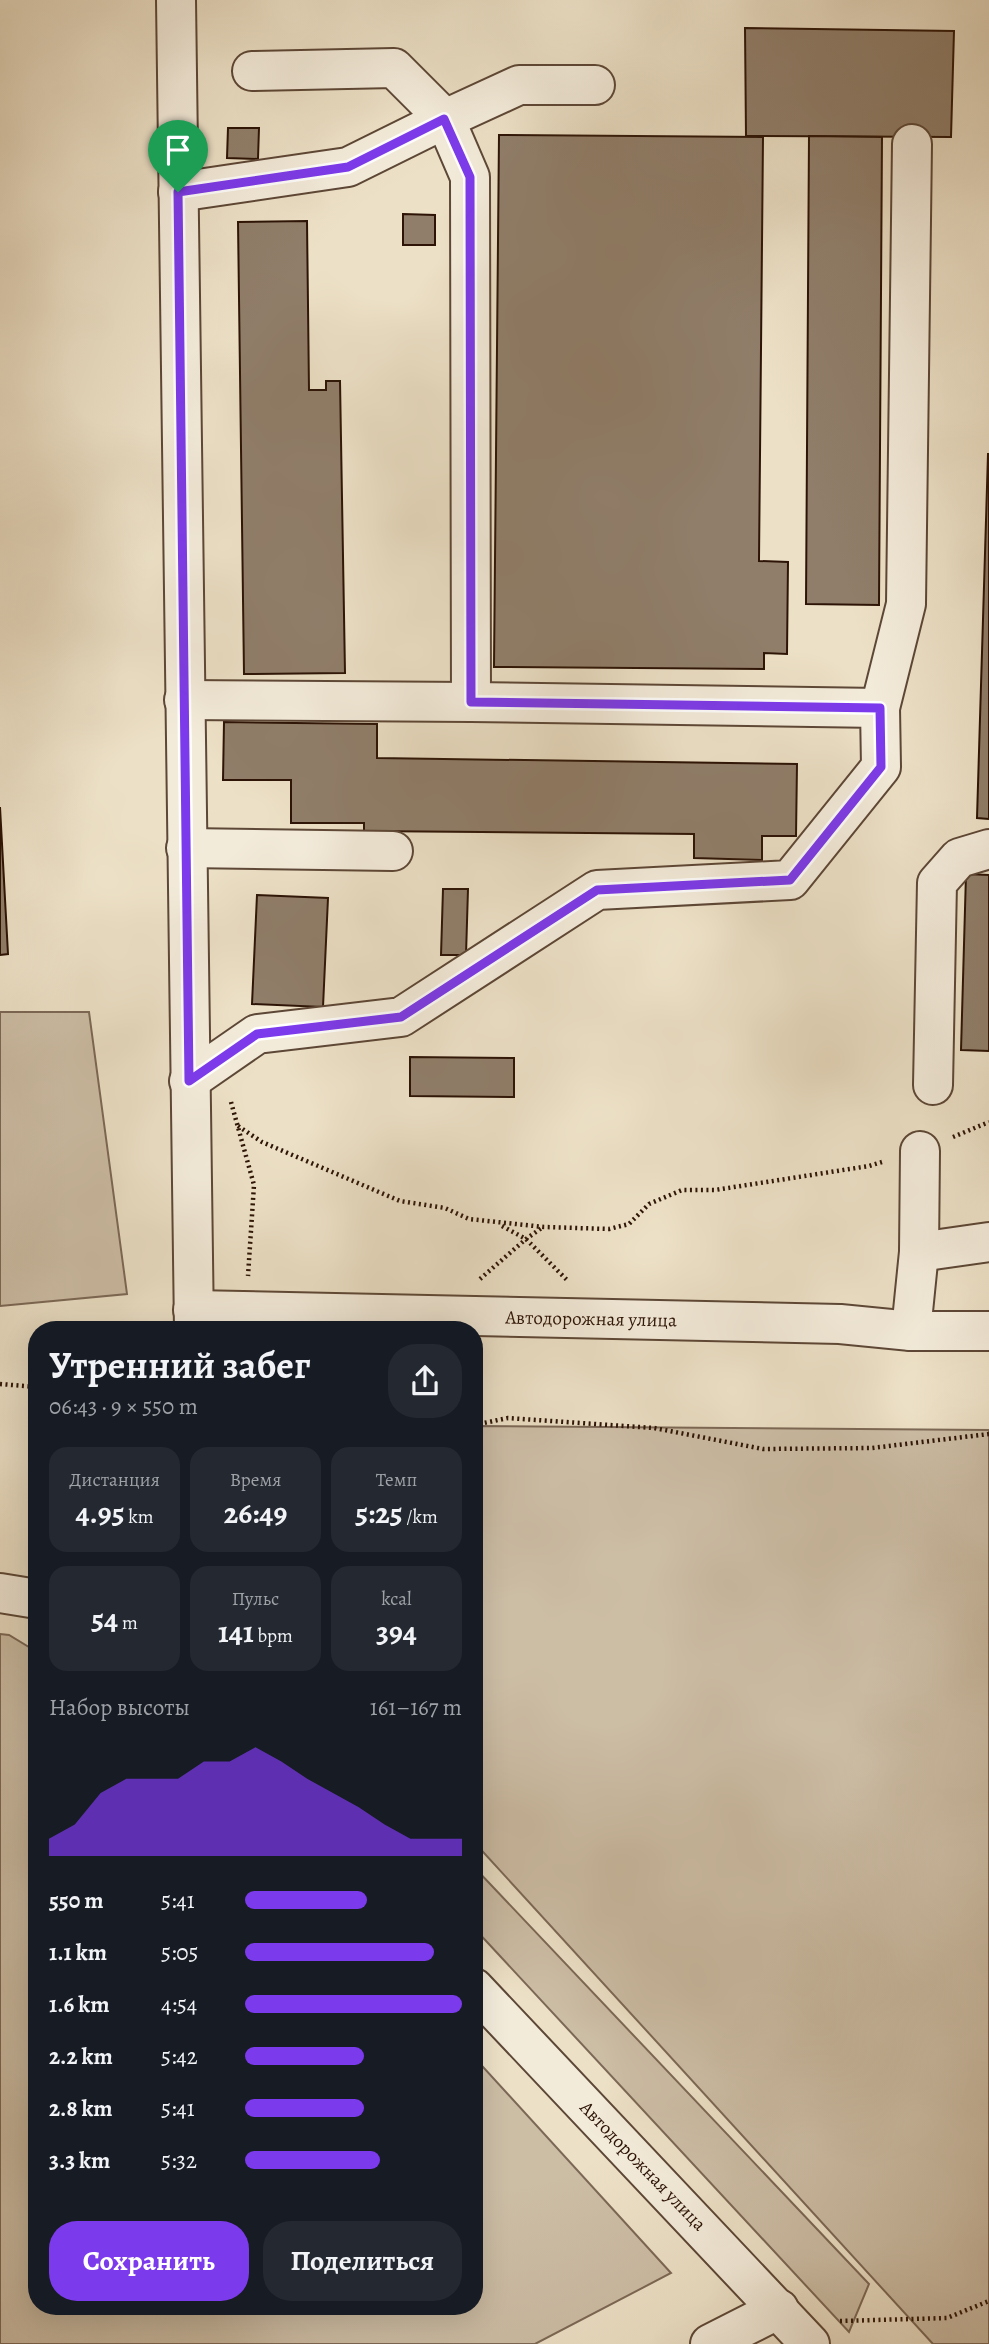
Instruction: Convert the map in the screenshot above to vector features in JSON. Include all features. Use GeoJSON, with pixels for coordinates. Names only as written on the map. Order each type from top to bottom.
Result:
{"type":"FeatureCollection","features":[{"type":"Feature","properties":{"kind":"street"},"geometry":{"type":"LineString","coordinates":[[176,0],[193,1320]]}},
{"type":"Feature","properties":{"kind":"street"},"geometry":{"type":"LineString","coordinates":[[252,71],[394,68],[444,119],[470,177],[471,702]]}},
{"type":"Feature","properties":{"kind":"street"},"geometry":{"type":"LineString","coordinates":[[178,192],[348,167],[519,85],[595,85]]}},
{"type":"Feature","properties":{"kind":"street"},"geometry":{"type":"LineString","coordinates":[[189,1081],[257,1034],[401,1017],[597,890],[790,880],[881,767],[880,708],[906,604],[912,145]]}},
{"type":"Feature","properties":{"kind":"street"},"geometry":{"type":"LineString","coordinates":[[184,700],[880,708]]}},
{"type":"Feature","properties":{"kind":"street"},"geometry":{"type":"LineString","coordinates":[[186,848],[393,851]]}},
{"type":"Feature","properties":{"kind":"street"},"geometry":{"type":"LineString","coordinates":[[933,1085],[937,883],[959,858],[989,849]]}},
{"type":"Feature","properties":{"kind":"street"},"geometry":{"type":"LineString","coordinates":[[911,1331],[919,1252],[920,1151]]}},
{"type":"Feature","properties":{"kind":"street"},"geometry":{"type":"LineString","coordinates":[[919,1252],[989,1242]]}},
{"type":"Feature","properties":{"kind":"street","name":"Автодорожная улица"},"geometry":{"type":"LineString","coordinates":[[193,1320],[251,1311],[840,1324],[911,1331],[989,1331]]}},
{"type":"Feature","properties":{"kind":"street"},"geometry":{"type":"LineString","coordinates":[[0,1594],[28,1598]]}},
{"type":"Feature","properties":{"kind":"street","name":"Автодорожная улица"},"geometry":{"type":"LineString","coordinates":[[483,1998],[793,2325]]}},
{"type":"Feature","properties":{"kind":"street"},"geometry":{"type":"LineString","coordinates":[[710,2344],[793,2325]]}},
{"type":"Feature","properties":{"kind":"path"},"geometry":{"type":"LineString","coordinates":[[229,1097],[254,1185],[247,1272],[251,1311]]}},
{"type":"Feature","properties":{"kind":"path"},"geometry":{"type":"LineString","coordinates":[[239,1126],[262,1142],[400,1201],[445,1208],[469,1219],[544,1227],[609,1229],[629,1224],[649,1204],[682,1190],[715,1190],[869,1166],[920,1151]]}},
{"type":"Feature","properties":{"kind":"path"},"geometry":{"type":"LineString","coordinates":[[498,1224],[526,1239],[575,1287]]}},
{"type":"Feature","properties":{"kind":"path"},"geometry":{"type":"LineString","coordinates":[[476,1284],[484,1273],[544,1227]]}},
{"type":"Feature","properties":{"kind":"path"},"geometry":{"type":"LineString","coordinates":[[0,1384],[28,1386]]}},
{"type":"Feature","properties":{"kind":"path"},"geometry":{"type":"LineString","coordinates":[[483,1423],[508,1418],[654,1428],[763,1450],[872,1448],[989,1434]]}},
{"type":"Feature","properties":{"kind":"path"},"geometry":{"type":"LineString","coordinates":[[793,2325],[947,2318],[989,2301]]}},
{"type":"Feature","properties":{"kind":"shaded area"},"geometry":{"type":"Polygon","coordinates":[[[0,1012],[89,1012],[127,1294],[0,1306],[0,1012]]]}},
{"type":"Feature","properties":{"kind":"shaded area"},"geometry":{"type":"Polygon","coordinates":[[[483,1426],[989,1430],[989,2344],[933,2344],[483,1852],[483,1426]]]}},
{"type":"Feature","properties":{"kind":"shaded area"},"geometry":{"type":"Polygon","coordinates":[[[0,1634],[9,1635],[28,1647],[28,2315],[483,2315],[483,2067],[671,2273],[535,2344],[0,2344],[0,1634]]]}},
{"type":"Feature","properties":{"kind":"shaded area"},"geometry":{"type":"Polygon","coordinates":[[[483,1877],[869,2284],[849,2332],[483,1938],[483,1877]]]}},
{"type":"Feature","properties":{"kind":"building"},"geometry":{"type":"Polygon","coordinates":[[[745,28],[954,31],[951,137],[746,136],[745,28]]]}},
{"type":"Feature","properties":{"kind":"building"},"geometry":{"type":"Polygon","coordinates":[[[228,128],[259,128],[258,159],[227,158],[228,128]]]}},
{"type":"Feature","properties":{"kind":"building"},"geometry":{"type":"Polygon","coordinates":[[[499,135],[763,137],[759,561],[788,562],[787,654],[764,653],[764,669],[494,667],[499,135]]]}},
{"type":"Feature","properties":{"kind":"building"},"geometry":{"type":"Polygon","coordinates":[[[809,136],[882,137],[879,605],[806,604],[809,136]]]}},
{"type":"Feature","properties":{"kind":"building"},"geometry":{"type":"Polygon","coordinates":[[[403,214],[435,215],[435,245],[403,245],[403,214]]]}},
{"type":"Feature","properties":{"kind":"building"},"geometry":{"type":"Polygon","coordinates":[[[307,221],[309,390],[326,390],[326,381],[340,381],[345,673],[244,674],[238,222],[307,221]]]}},
{"type":"Feature","properties":{"kind":"building"},"geometry":{"type":"Polygon","coordinates":[[[989,454],[989,819],[977,818],[989,454]]]}},
{"type":"Feature","properties":{"kind":"building"},"geometry":{"type":"Polygon","coordinates":[[[224,722],[377,724],[377,758],[797,764],[796,836],[762,836],[762,860],[694,858],[694,834],[364,831],[364,823],[291,823],[291,780],[223,780],[224,722]]]}},
{"type":"Feature","properties":{"kind":"building"},"geometry":{"type":"Polygon","coordinates":[[[0,807],[8,954],[0,955],[0,807]]]}},
{"type":"Feature","properties":{"kind":"building"},"geometry":{"type":"Polygon","coordinates":[[[966,874],[989,875],[989,1051],[961,1050],[966,874]]]}},
{"type":"Feature","properties":{"kind":"building"},"geometry":{"type":"Polygon","coordinates":[[[443,889],[468,889],[466,955],[441,955],[443,889]]]}},
{"type":"Feature","properties":{"kind":"building"},"geometry":{"type":"Polygon","coordinates":[[[257,895],[328,898],[323,1007],[252,1004],[257,895]]]}},
{"type":"Feature","properties":{"kind":"building"},"geometry":{"type":"Polygon","coordinates":[[[410,1057],[514,1058],[514,1097],[410,1096],[410,1057]]]}},
{"type":"Feature","properties":{"kind":"route"},"geometry":{"type":"LineString","coordinates":[[444,119],[470,177],[471,702],[880,708],[881,767],[790,880],[597,890],[401,1017],[257,1034],[189,1081],[178,192],[348,167],[444,119]]}}]}
